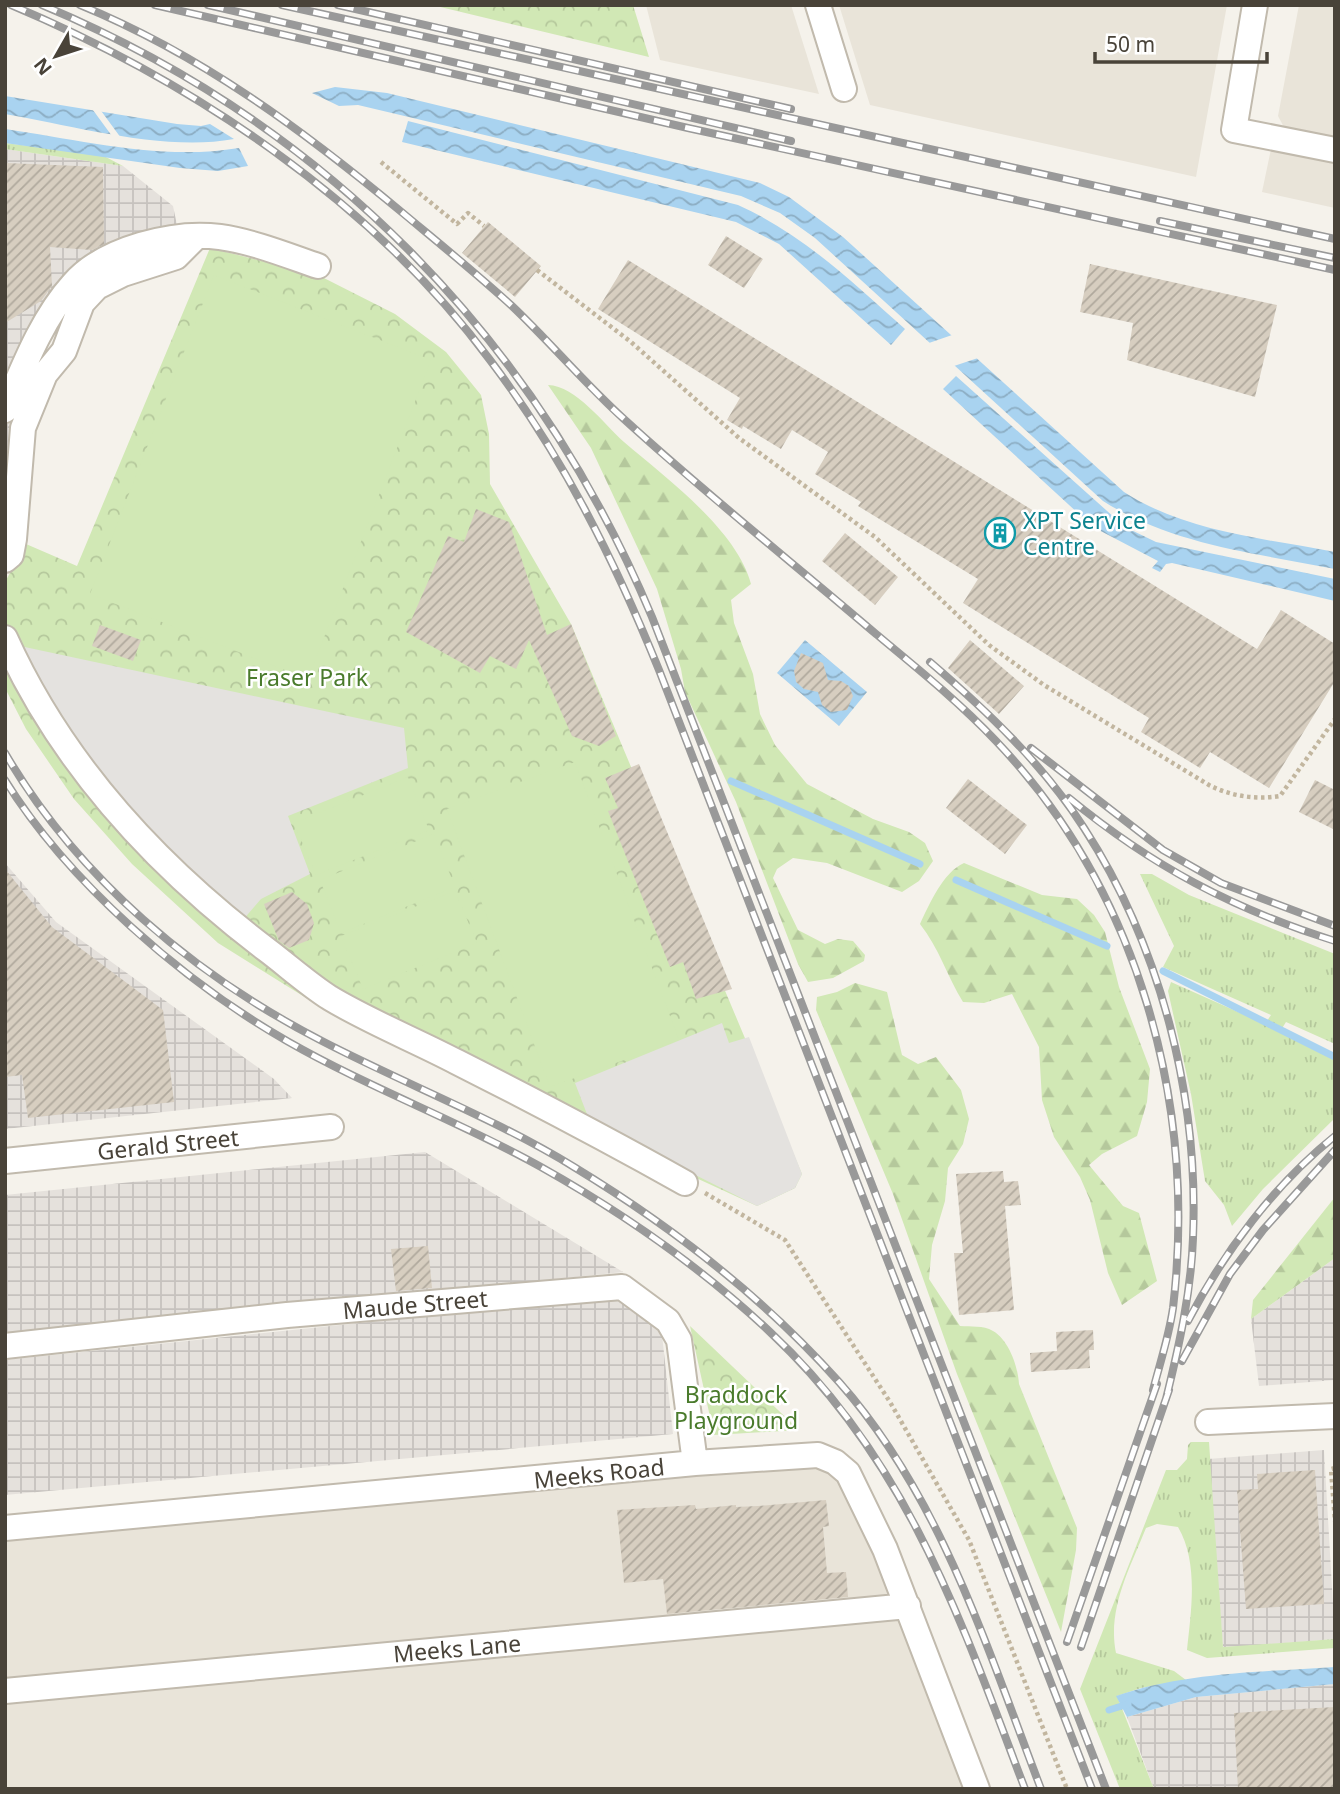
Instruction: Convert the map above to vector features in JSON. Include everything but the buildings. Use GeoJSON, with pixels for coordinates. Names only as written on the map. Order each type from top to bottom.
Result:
{"type":"FeatureCollection","features":[{"type":"Feature","properties":{"kind":"street"},"geometry":{"type":"LineString","coordinates":[[818,5],[844,89]]}},
{"type":"Feature","properties":{"kind":"street"},"geometry":{"type":"LineString","coordinates":[[1255,5],[1234,131],[1335,150]]}},
{"type":"Feature","properties":{"kind":"street"},"geometry":{"type":"LineString","coordinates":[[5,410],[37,341],[73,284],[91,267],[114,253],[145,244],[218,237],[263,247],[317,266]]}},
{"type":"Feature","properties":{"kind":"street"},"geometry":{"type":"LineString","coordinates":[[5,560],[11,555],[14,539],[23,428],[45,374],[64,351],[82,303],[97,287],[123,274],[176,257],[194,239]]}},
{"type":"Feature","properties":{"kind":"street"},"geometry":{"type":"LineString","coordinates":[[5,638],[25,681],[54,730],[106,801],[181,879],[242,931],[329,997],[526,1096],[685,1183]]}},
{"type":"Feature","properties":{"kind":"street","name":"Gerald Street"},"geometry":{"type":"LineString","coordinates":[[5,1161],[331,1127]]}},
{"type":"Feature","properties":{"kind":"street","name":"Maude Street"},"geometry":{"type":"LineString","coordinates":[[5,1346],[287,1315],[622,1287],[668,1321],[679,1339],[695,1463]]}},
{"type":"Feature","properties":{"kind":"street"},"geometry":{"type":"LineString","coordinates":[[1208,1422],[1335,1416]]}},
{"type":"Feature","properties":{"kind":"street","name":"Meeks Road"},"geometry":{"type":"LineString","coordinates":[[5,1528],[695,1463],[818,1455],[835,1462],[848,1473],[908,1606],[977,1789]]}},
{"type":"Feature","properties":{"kind":"street","name":"Meeks Lane"},"geometry":{"type":"LineString","coordinates":[[5,1691],[908,1606]]}},
{"type":"Feature","properties":{"kind":"path"},"geometry":{"type":"LineString","coordinates":[[381,162],[457,224],[468,213],[484,226]]}},
{"type":"Feature","properties":{"kind":"path"},"geometry":{"type":"LineString","coordinates":[[537,270],[631,342],[739,438],[875,537],[989,645],[1044,685],[1209,785],[1232,794],[1265,798],[1280,796],[1335,719]]}},
{"type":"Feature","properties":{"kind":"path"},"geometry":{"type":"LineString","coordinates":[[685,1183],[730,1206],[785,1240],[890,1402],[969,1540],[1067,1789]]}},
{"type":"Feature","properties":{"kind":"path"},"geometry":{"type":"LineString","coordinates":[[1335,1468],[1331,1469],[1335,1521]]}},
{"type":"Feature","properties":{"kind":"shaded area"},"geometry":{"type":"Polygon","coordinates":[[[646,5],[791,5],[819,94],[660,60],[646,5]]]}},
{"type":"Feature","properties":{"kind":"shaded area"},"geometry":{"type":"Polygon","coordinates":[[[839,5],[1227,5],[1196,177],[870,105],[839,5]]]}},
{"type":"Feature","properties":{"kind":"shaded area"},"geometry":{"type":"Polygon","coordinates":[[[1299,5],[1335,5],[1335,140],[1286,131],[1278,116],[1299,5]]]}},
{"type":"Feature","properties":{"kind":"shaded area"},"geometry":{"type":"Polygon","coordinates":[[[5,149],[123,166],[173,206],[177,225],[174,240],[58,317],[19,410],[6,477],[5,149]]]}},
{"type":"Feature","properties":{"kind":"shaded area"},"geometry":{"type":"Polygon","coordinates":[[[1271,149],[1335,162],[1335,208],[1262,192],[1271,149]]]}},
{"type":"Feature","properties":{"kind":"shaded area"},"geometry":{"type":"Polygon","coordinates":[[[20,646],[404,728],[408,768],[288,816],[310,874],[261,899],[242,921],[130,820],[66,734],[20,646]]]}},
{"type":"Feature","properties":{"kind":"shaded area"},"geometry":{"type":"Polygon","coordinates":[[[5,863],[56,922],[274,1079],[292,1098],[5,1129],[5,863]]]}},
{"type":"Feature","properties":{"kind":"shaded area"},"geometry":{"type":"Polygon","coordinates":[[[722,1023],[729,1043],[749,1037],[802,1174],[795,1188],[757,1206],[590,1122],[575,1083],[722,1023]]]}},
{"type":"Feature","properties":{"kind":"shaded area"},"geometry":{"type":"Polygon","coordinates":[[[425,1152],[623,1272],[5,1336],[5,1195],[425,1152]]]}},
{"type":"Feature","properties":{"kind":"shaded area"},"geometry":{"type":"Polygon","coordinates":[[[1335,1258],[1335,1380],[1259,1386],[1251,1319],[1335,1258]]]}},
{"type":"Feature","properties":{"kind":"shaded area"},"geometry":{"type":"Polygon","coordinates":[[[619,1296],[661,1326],[673,1434],[5,1495],[5,1360],[619,1296]]]}},
{"type":"Feature","properties":{"kind":"shaded area"},"geometry":{"type":"Polygon","coordinates":[[[1324,1450],[1335,1639],[1223,1648],[1208,1459],[1324,1450]]]}},
{"type":"Feature","properties":{"kind":"shaded area"},"geometry":{"type":"Polygon","coordinates":[[[818,1455],[848,1473],[971,1769],[960,1789],[5,1789],[5,1528],[818,1455]]]}},
{"type":"Feature","properties":{"kind":"shaded area"},"geometry":{"type":"Polygon","coordinates":[[[1335,1684],[1335,1789],[1154,1789],[1127,1717],[1196,1697],[1335,1684]]]}},
{"type":"Feature","properties":{"kind":"green space"},"geometry":{"type":"Polygon","coordinates":[[[432,5],[633,5],[649,57],[432,5]]]}},
{"type":"Feature","properties":{"kind":"green space"},"geometry":{"type":"Polygon","coordinates":[[[5,143],[102,155],[123,166],[5,149],[5,143]]]}},
{"type":"Feature","properties":{"kind":"green space","name":"Fraser Park"},"geometry":{"type":"Polygon","coordinates":[[[210,248],[318,275],[395,314],[446,352],[481,395],[489,434],[490,484],[571,624],[802,1174],[795,1188],[757,1206],[311,1001],[218,943],[132,864],[74,799],[26,729],[5,688],[5,582],[26,544],[77,566],[210,248]]]}},
{"type":"Feature","properties":{"kind":"green space"},"geometry":{"type":"Polygon","coordinates":[[[214,275],[431,360],[308,679],[90,594],[214,275]]]}},
{"type":"Feature","properties":{"kind":"green space"},"geometry":{"type":"Polygon","coordinates":[[[548,385],[569,392],[589,407],[624,442],[698,506],[731,544],[751,584],[731,600],[734,623],[753,674],[760,714],[775,745],[807,784],[873,819],[909,832],[925,843],[933,861],[919,881],[902,892],[827,863],[793,858],[777,869],[773,878],[798,930],[825,944],[838,939],[853,941],[865,955],[864,961],[833,978],[808,982],[798,964],[736,802],[685,692],[681,669],[657,589],[591,448],[548,385]]]}},
{"type":"Feature","properties":{"kind":"green space"},"geometry":{"type":"Polygon","coordinates":[[[575,762],[679,1040],[550,1087],[447,809],[575,762]]]}},
{"type":"Feature","properties":{"kind":"green space"},"geometry":{"type":"Polygon","coordinates":[[[408,777],[429,830],[316,875],[294,823],[408,777]]]}},
{"type":"Feature","properties":{"kind":"green space"},"geometry":{"type":"Polygon","coordinates":[[[434,834],[455,887],[341,933],[320,880],[434,834]]]}},
{"type":"Feature","properties":{"kind":"green space"},"geometry":{"type":"Polygon","coordinates":[[[964,863],[1042,895],[1077,899],[1094,915],[1105,932],[1119,987],[1150,1069],[1147,1102],[1137,1136],[1102,1154],[1089,1165],[1123,1206],[1139,1213],[1157,1281],[1122,1305],[1108,1273],[1090,1200],[1080,1177],[1054,1137],[1042,1100],[1039,1047],[1012,994],[984,1003],[963,1002],[920,924],[943,881],[956,867],[964,863]]]}},
{"type":"Feature","properties":{"kind":"green space"},"geometry":{"type":"Polygon","coordinates":[[[1140,874],[1152,874],[1189,895],[1335,954],[1335,1044],[1286,1022],[1281,1030],[1335,1055],[1335,1118],[1263,1189],[1232,1226],[1224,1205],[1205,1181],[1191,1094],[1168,991],[1171,982],[1265,1024],[1271,1015],[1163,967],[1174,946],[1140,874]]]}},
{"type":"Feature","properties":{"kind":"green space"},"geometry":{"type":"Polygon","coordinates":[[[455,891],[477,943],[363,989],[341,936],[455,891]]]}},
{"type":"Feature","properties":{"kind":"green space"},"geometry":{"type":"Polygon","coordinates":[[[855,983],[887,992],[902,1055],[918,1064],[936,1057],[961,1090],[969,1119],[963,1144],[948,1168],[945,1201],[932,1245],[929,1279],[960,1326],[981,1327],[999,1335],[1015,1362],[1019,1384],[1077,1528],[1076,1550],[1061,1632],[957,1374],[893,1194],[816,1010],[817,997],[837,992],[855,983]]]}},
{"type":"Feature","properties":{"kind":"green space"},"geometry":{"type":"Polygon","coordinates":[[[1335,1197],[1335,1258],[1251,1319],[1253,1300],[1335,1197]]]}},
{"type":"Feature","properties":{"kind":"green space","name":"Braddock Playground"},"geometry":{"type":"Polygon","coordinates":[[[690,1326],[799,1430],[714,1435],[690,1326]]]}},
{"type":"Feature","properties":{"kind":"green space"},"geometry":{"type":"Polygon","coordinates":[[[1191,1442],[1209,1442],[1223,1647],[1335,1639],[1335,1648],[1207,1658],[1187,1650],[1192,1587],[1185,1541],[1178,1527],[1157,1524],[1146,1528],[1117,1605],[1114,1637],[1116,1653],[1174,1671],[1186,1680],[1141,1688],[1117,1696],[1154,1789],[1120,1789],[1080,1689],[1166,1470],[1177,1470],[1187,1459],[1188,1445],[1191,1442]]]}},
{"type":"Feature","properties":{"kind":"water"},"geometry":{"type":"Polygon","coordinates":[[[335,87],[387,93],[760,183],[789,197],[843,237],[1124,492],[1173,516],[1199,525],[1335,552],[1335,569],[1186,538],[1130,516],[1103,501],[815,238],[780,213],[741,196],[358,105],[339,106],[312,93],[335,87]]]}},
{"type":"Feature","properties":{"kind":"water"},"geometry":{"type":"Polygon","coordinates":[[[5,96],[177,124],[210,124],[234,139],[179,142],[90,131],[5,114],[5,96]]]}},
{"type":"Feature","properties":{"kind":"water"},"geometry":{"type":"Polygon","coordinates":[[[408,121],[738,205],[784,230],[805,245],[905,329],[891,345],[779,244],[736,222],[402,142],[408,121]]]}},
{"type":"Feature","properties":{"kind":"water"},"geometry":{"type":"Polygon","coordinates":[[[5,129],[151,151],[239,148],[248,166],[218,171],[180,168],[5,143],[5,129]]]}},
{"type":"Feature","properties":{"kind":"water"},"geometry":{"type":"Polygon","coordinates":[[[956,376],[1125,527],[1156,542],[1335,579],[1335,601],[1172,563],[1166,564],[1160,572],[1152,568],[1158,561],[1093,527],[943,389],[956,376]]]}},
{"type":"Feature","properties":{"kind":"water"},"geometry":{"type":"Polygon","coordinates":[[[805,640],[867,692],[839,726],[777,673],[805,640]]]}},
{"type":"Feature","properties":{"kind":"water"},"geometry":{"type":"Polygon","coordinates":[[[1335,1667],[1335,1684],[1196,1697],[1127,1717],[1116,1696],[1169,1682],[1197,1678],[1335,1667]]]}},
{"type":"Feature","properties":{"kind":"pier"},"geometry":{"type":"Polygon","coordinates":[[[90,106],[99,108],[121,138],[112,136],[90,106]]]}},
{"type":"Feature","properties":{"kind":"pier"},"geometry":{"type":"Polygon","coordinates":[[[955,334],[981,357],[951,367],[926,344],[955,334]]]}},
{"type":"Feature","properties":{"kind":"waterway"},"geometry":{"type":"LineString","coordinates":[[731,781],[920,864]]}},
{"type":"Feature","properties":{"kind":"waterway"},"geometry":{"type":"LineString","coordinates":[[956,880],[1107,946]]}},
{"type":"Feature","properties":{"kind":"waterway"},"geometry":{"type":"LineString","coordinates":[[1163,971],[1335,1057]]}},
{"type":"Feature","properties":{"kind":"waterway"},"geometry":{"type":"LineString","coordinates":[[1109,1710],[1128,1704]]}},
{"type":"Feature","properties":{"kind":"railway"},"geometry":{"type":"LineString","coordinates":[[11,5],[145,70],[211,109],[274,151],[334,197],[390,248],[443,302],[490,360],[540,433],[605,548],[659,670],[1092,1789]]}},
{"type":"Feature","properties":{"kind":"railway"},"geometry":{"type":"LineString","coordinates":[[42,5],[144,54],[240,111],[328,176],[408,250],[481,331],[547,419],[603,515],[652,617],[1106,1789]]}},
{"type":"Feature","properties":{"kind":"railway"},"geometry":{"type":"LineString","coordinates":[[80,5],[125,25],[210,71],[328,153],[404,214],[512,306],[596,392],[656,448],[953,699],[996,741],[1046,800],[1087,864],[1121,933],[1147,1004],[1165,1078],[1176,1154],[1178,1231],[1173,1308],[1153,1390]]}},
{"type":"Feature","properties":{"kind":"railway"},"geometry":{"type":"LineString","coordinates":[[155,5],[688,128],[1335,270]]}},
{"type":"Feature","properties":{"kind":"railway"},"geometry":{"type":"LineString","coordinates":[[208,5],[791,141]]}},
{"type":"Feature","properties":{"kind":"railway"},"geometry":{"type":"LineString","coordinates":[[282,5],[1335,239]]}},
{"type":"Feature","properties":{"kind":"railway"},"geometry":{"type":"LineString","coordinates":[[338,5],[791,109]]}},
{"type":"Feature","properties":{"kind":"railway"},"geometry":{"type":"LineString","coordinates":[[1160,221],[1335,258]]}},
{"type":"Feature","properties":{"kind":"railway"},"geometry":{"type":"LineString","coordinates":[[930,662],[1013,739],[1068,805],[1111,874],[1154,973],[1170,1025],[1181,1078],[1193,1185],[1190,1279],[1166,1399]]}},
{"type":"Feature","properties":{"kind":"railway"},"geometry":{"type":"LineString","coordinates":[[1031,748],[1163,850],[1221,883],[1335,926]]}},
{"type":"Feature","properties":{"kind":"railway"},"geometry":{"type":"LineString","coordinates":[[5,753],[34,799],[67,841],[104,882],[185,954],[229,986],[322,1041],[481,1117],[574,1167],[646,1214],[714,1265],[810,1351],[875,1427],[934,1524],[980,1629],[1041,1789]]}},
{"type":"Feature","properties":{"kind":"railway"},"geometry":{"type":"LineString","coordinates":[[5,780],[61,856],[95,892],[131,927],[208,990],[318,1058],[510,1150],[572,1185],[689,1263],[770,1332],[818,1382],[859,1434],[894,1488],[952,1603],[1025,1789]]}},
{"type":"Feature","properties":{"kind":"railway"},"geometry":{"type":"LineString","coordinates":[[1069,798],[1131,845],[1195,883],[1262,915],[1335,941]]}},
{"type":"Feature","properties":{"kind":"railway"},"geometry":{"type":"LineString","coordinates":[[1188,1321],[1202,1295],[1252,1221],[1291,1176],[1335,1136]]}},
{"type":"Feature","properties":{"kind":"railway"},"geometry":{"type":"LineString","coordinates":[[1182,1361],[1230,1274],[1263,1230],[1335,1150]]}},
{"type":"Feature","properties":{"kind":"railway"},"geometry":{"type":"LineString","coordinates":[[1067,1642],[1157,1384]]}},
{"type":"Feature","properties":{"kind":"railway"},"geometry":{"type":"LineString","coordinates":[[1081,1647],[1169,1390]]}},
{"type":"Feature","properties":{"kind":"place","name":"XPT Service Centre"},"geometry":{"type":"Point","coordinates":[1000,533]}}]}
